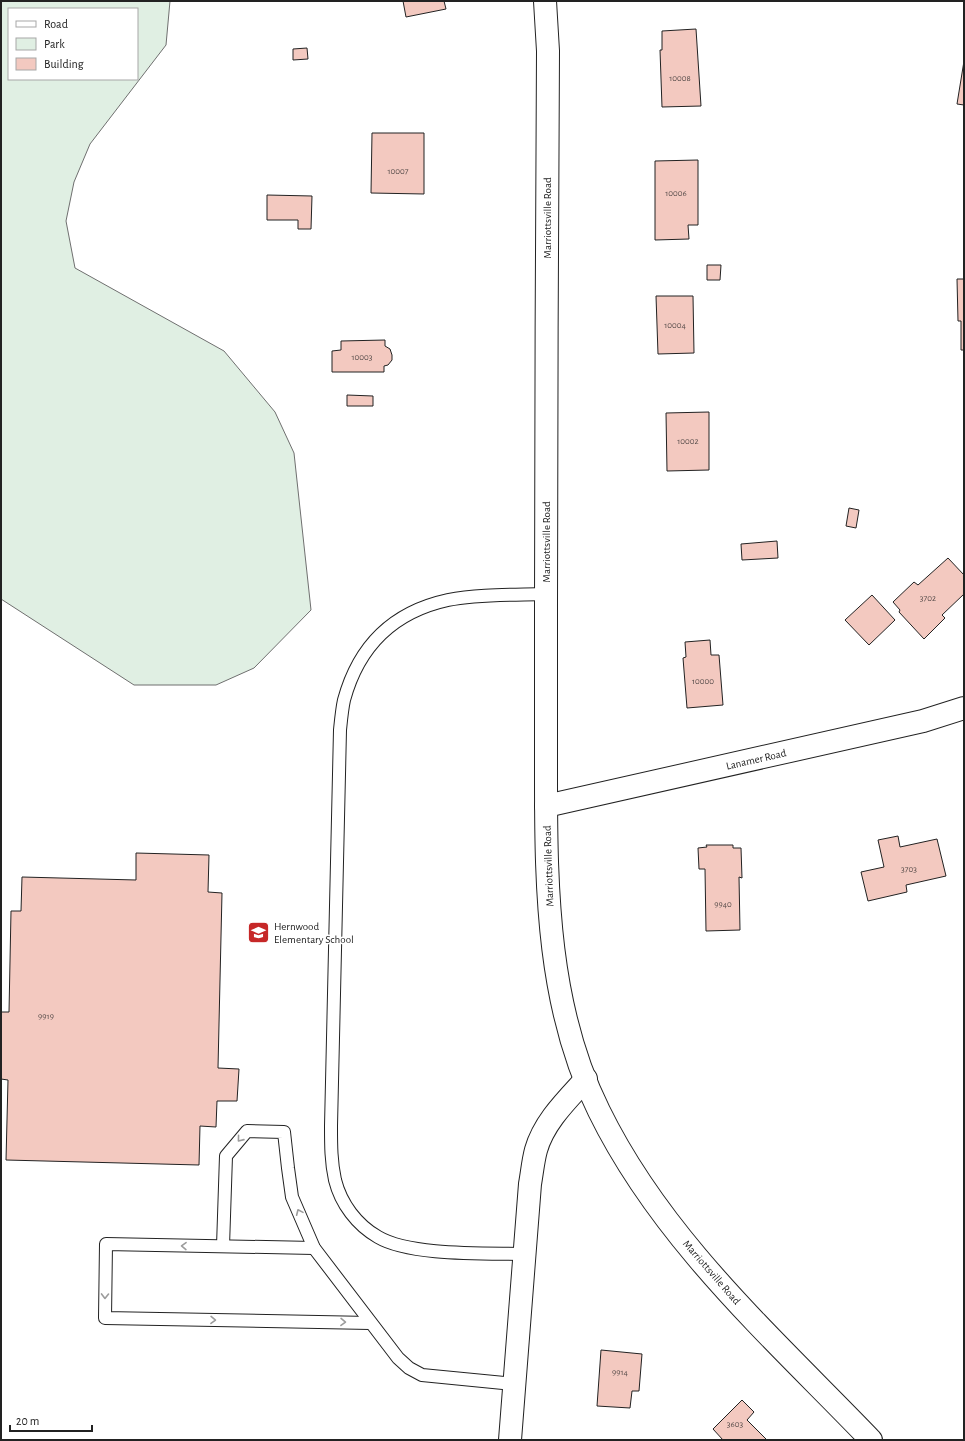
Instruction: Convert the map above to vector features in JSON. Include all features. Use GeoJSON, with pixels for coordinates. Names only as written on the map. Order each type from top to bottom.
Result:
{"type":"FeatureCollection","features":[{"type":"Feature","properties":{"kind":"main road","name":"Marriottsville Road"},"geometry":{"type":"LineString","coordinates":[[545,1],[548,51],[546,594],[547,874],[554,951],[566,1019],[574,1049],[599,1111],[641,1184],[667,1219],[704,1264],[753,1319],[871,1440]]}},
{"type":"Feature","properties":{"kind":"main road","name":"Lanamer Road"},"geometry":{"type":"LineString","coordinates":[[546,806],[923,721],[964,708]]}},
{"type":"Feature","properties":{"kind":"main road"},"geometry":{"type":"LineString","coordinates":[[510,1440],[530,1184],[536,1150],[546,1128],[558,1110],[586,1080]]}},
{"type":"Feature","properties":{"kind":"lane"},"geometry":{"type":"LineString","coordinates":[[524,1254],[426,1250],[401,1246],[379,1237],[359,1224],[345,1205],[336,1182],[331,1157],[331,1126],[340,730],[344,701],[353,673],[364,653],[381,633],[398,619],[430,604],[450,600],[546,594]]}},
{"type":"Feature","properties":{"kind":"lane"},"geometry":{"type":"LineString","coordinates":[[223,1246],[226,1156],[247,1131],[284,1132],[292,1197],[314,1248],[398,1358],[409,1368],[422,1375],[514,1384]]}},
{"type":"Feature","properties":{"kind":"lane"},"geometry":{"type":"LineString","coordinates":[[314,1248],[106,1244],[105,1318],[370,1323]]}},
{"type":"Feature","properties":{"kind":"green space"},"geometry":{"type":"Polygon","coordinates":[[[1,1],[170,1],[166,45],[90,144],[74,182],[66,221],[75,268],[224,351],[275,412],[294,453],[311,610],[254,668],[216,685],[134,685],[1,599],[1,1]]]}},
{"type":"Feature","properties":{"kind":"building"},"geometry":{"type":"Polygon","coordinates":[[[403,1],[444,1],[446,9],[406,17],[403,1]]]}},
{"type":"Feature","properties":{"kind":"building"},"geometry":{"type":"Polygon","coordinates":[[[696,29],[701,106],[662,107],[660,50],[662,50],[662,31],[696,29]]]}},
{"type":"Feature","properties":{"kind":"building"},"geometry":{"type":"Polygon","coordinates":[[[307,48],[308,59],[293,60],[293,49],[307,48]]]}},
{"type":"Feature","properties":{"kind":"building"},"geometry":{"type":"Polygon","coordinates":[[[964,61],[964,105],[957,104],[964,61]]]}},
{"type":"Feature","properties":{"kind":"building"},"geometry":{"type":"Polygon","coordinates":[[[372,133],[424,133],[424,194],[371,193],[372,133]]]}},
{"type":"Feature","properties":{"kind":"building"},"geometry":{"type":"Polygon","coordinates":[[[698,160],[698,225],[688,225],[689,239],[655,240],[655,161],[698,160]]]}},
{"type":"Feature","properties":{"kind":"building"},"geometry":{"type":"Polygon","coordinates":[[[267,195],[312,196],[311,229],[298,229],[298,220],[267,220],[267,195]]]}},
{"type":"Feature","properties":{"kind":"building"},"geometry":{"type":"Polygon","coordinates":[[[707,265],[721,265],[720,280],[707,280],[707,265]]]}},
{"type":"Feature","properties":{"kind":"building"},"geometry":{"type":"Polygon","coordinates":[[[957,279],[964,279],[964,350],[961,350],[961,321],[958,321],[957,279]]]}},
{"type":"Feature","properties":{"kind":"building"},"geometry":{"type":"Polygon","coordinates":[[[656,296],[693,296],[694,353],[658,354],[656,296]]]}},
{"type":"Feature","properties":{"kind":"building"},"geometry":{"type":"Polygon","coordinates":[[[385,340],[385,346],[390,349],[392,360],[388,365],[384,366],[384,372],[332,372],[332,351],[341,350],[341,341],[385,340]]]}},
{"type":"Feature","properties":{"kind":"building"},"geometry":{"type":"Polygon","coordinates":[[[347,395],[373,396],[373,406],[347,406],[347,395]]]}},
{"type":"Feature","properties":{"kind":"building"},"geometry":{"type":"Polygon","coordinates":[[[709,412],[709,470],[667,471],[666,413],[709,412]]]}},
{"type":"Feature","properties":{"kind":"building"},"geometry":{"type":"Polygon","coordinates":[[[849,508],[859,510],[856,528],[846,526],[849,508]]]}},
{"type":"Feature","properties":{"kind":"building"},"geometry":{"type":"Polygon","coordinates":[[[777,541],[778,558],[742,560],[741,544],[777,541]]]}},
{"type":"Feature","properties":{"kind":"building"},"geometry":{"type":"Polygon","coordinates":[[[948,558],[964,575],[964,594],[942,615],[945,618],[924,639],[899,612],[900,610],[893,602],[914,582],[918,585],[948,558]]]}},
{"type":"Feature","properties":{"kind":"building"},"geometry":{"type":"Polygon","coordinates":[[[872,595],[895,620],[869,645],[845,620],[872,595]]]}},
{"type":"Feature","properties":{"kind":"building"},"geometry":{"type":"Polygon","coordinates":[[[710,640],[711,655],[719,655],[723,705],[687,708],[683,658],[686,657],[685,642],[710,640]]]}},
{"type":"Feature","properties":{"kind":"building"},"geometry":{"type":"Polygon","coordinates":[[[898,836],[900,847],[937,839],[946,876],[906,885],[907,892],[868,901],[861,872],[884,867],[878,840],[898,836]]]}},
{"type":"Feature","properties":{"kind":"building"},"geometry":{"type":"Polygon","coordinates":[[[706,845],[733,845],[733,848],[741,848],[742,878],[739,877],[740,930],[706,931],[705,869],[699,869],[698,848],[707,847],[706,845]]]}},
{"type":"Feature","properties":{"kind":"building"},"geometry":{"type":"Polygon","coordinates":[[[136,853],[209,855],[208,892],[222,893],[218,1068],[239,1069],[237,1101],[217,1101],[216,1127],[200,1126],[199,1165],[6,1160],[8,1080],[1,1079],[1,1012],[9,1012],[11,911],[21,911],[22,877],[136,880],[136,853]]]}},
{"type":"Feature","properties":{"kind":"building"},"geometry":{"type":"Polygon","coordinates":[[[601,1350],[642,1354],[639,1391],[632,1391],[630,1408],[597,1406],[601,1350]]]}},
{"type":"Feature","properties":{"kind":"building"},"geometry":{"type":"Polygon","coordinates":[[[742,1400],[754,1412],[747,1420],[767,1440],[723,1440],[713,1429],[742,1400]]]}},
{"type":"Feature","properties":{"kind":"place","name":"Hernwood Elementary School"},"geometry":{"type":"Point","coordinates":[259,932]}}]}
